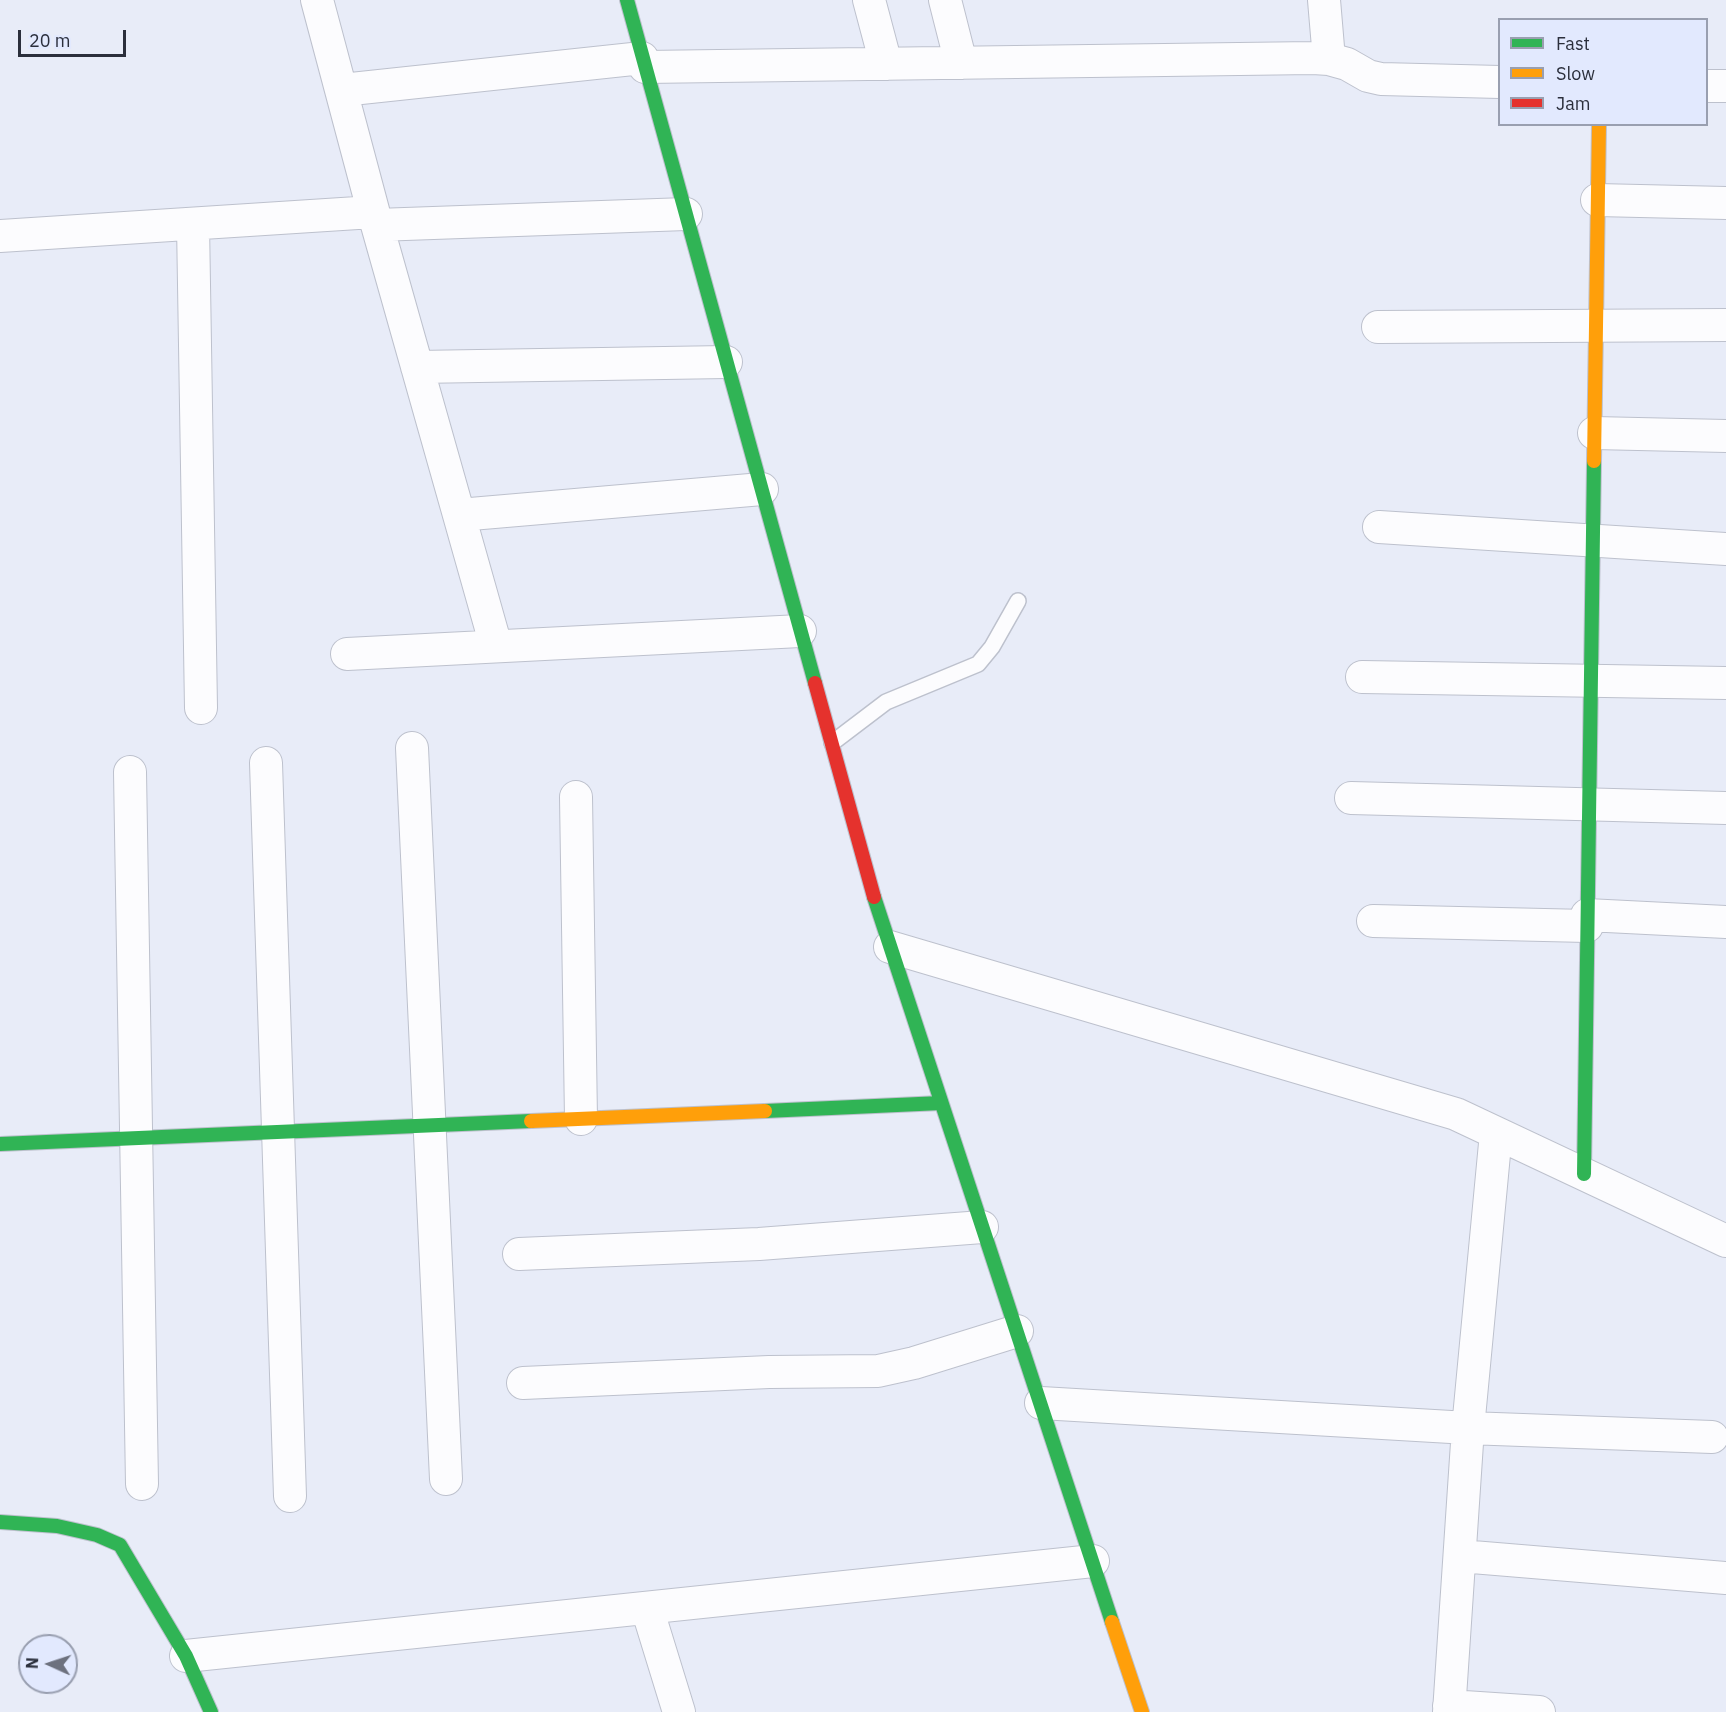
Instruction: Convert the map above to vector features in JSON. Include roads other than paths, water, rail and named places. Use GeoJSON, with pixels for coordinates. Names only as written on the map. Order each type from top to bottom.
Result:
{"type":"FeatureCollection","features":[{"type":"Feature","properties":{"kind":"street"},"geometry":{"type":"LineString","coordinates":[[317,0],[375,219],[496,646]]}},
{"type":"Feature","properties":{"kind":"street"},"geometry":{"type":"LineString","coordinates":[[627,0],[800,631],[890,947],[1142,1712]]}},
{"type":"Feature","properties":{"kind":"street"},"geometry":{"type":"LineString","coordinates":[[869,0],[886,64]]}},
{"type":"Feature","properties":{"kind":"street"},"geometry":{"type":"LineString","coordinates":[[945,0],[961,63]]}},
{"type":"Feature","properties":{"kind":"street"},"geometry":{"type":"LineString","coordinates":[[1324,0],[1329,58]]}},
{"type":"Feature","properties":{"kind":"street"},"geometry":{"type":"LineString","coordinates":[[342,90],[644,63],[886,64],[1329,58],[1380,79],[1498,82]]}},
{"type":"Feature","properties":{"kind":"street"},"geometry":{"type":"LineString","coordinates":[[1708,86],[1726,86]]}},
{"type":"Feature","properties":{"kind":"street"},"geometry":{"type":"LineString","coordinates":[[1584,1174],[1599,126]]}},
{"type":"Feature","properties":{"kind":"street"},"geometry":{"type":"LineString","coordinates":[[1597,200],[1726,203]]}},
{"type":"Feature","properties":{"kind":"street"},"geometry":{"type":"LineString","coordinates":[[0,237],[193,224],[686,214]]}},
{"type":"Feature","properties":{"kind":"street"},"geometry":{"type":"LineString","coordinates":[[193,224],[201,708]]}},
{"type":"Feature","properties":{"kind":"street"},"geometry":{"type":"LineString","coordinates":[[1378,327],[1726,325]]}},
{"type":"Feature","properties":{"kind":"street"},"geometry":{"type":"LineString","coordinates":[[417,367],[726,362]]}},
{"type":"Feature","properties":{"kind":"street"},"geometry":{"type":"LineString","coordinates":[[1594,433],[1726,436]]}},
{"type":"Feature","properties":{"kind":"street"},"geometry":{"type":"LineString","coordinates":[[459,515],[762,489]]}},
{"type":"Feature","properties":{"kind":"street"},"geometry":{"type":"LineString","coordinates":[[1378,527],[1726,549]]}},
{"type":"Feature","properties":{"kind":"street"},"geometry":{"type":"LineString","coordinates":[[347,654],[800,631]]}},
{"type":"Feature","properties":{"kind":"street"},"geometry":{"type":"LineString","coordinates":[[1362,678],[1726,683]]}},
{"type":"Feature","properties":{"kind":"street"},"geometry":{"type":"LineString","coordinates":[[412,748],[446,1479]]}},
{"type":"Feature","properties":{"kind":"street"},"geometry":{"type":"LineString","coordinates":[[266,762],[290,1496]]}},
{"type":"Feature","properties":{"kind":"street"},"geometry":{"type":"LineString","coordinates":[[130,772],[138,1139],[142,1484]]}},
{"type":"Feature","properties":{"kind":"street"},"geometry":{"type":"LineString","coordinates":[[576,797],[581,1119]]}},
{"type":"Feature","properties":{"kind":"street"},"geometry":{"type":"LineString","coordinates":[[1351,798],[1726,808]]}},
{"type":"Feature","properties":{"kind":"street"},"geometry":{"type":"LineString","coordinates":[[1373,921],[1726,922]]}},
{"type":"Feature","properties":{"kind":"street"},"geometry":{"type":"LineString","coordinates":[[890,947],[1456,1114],[1726,1241]]}},
{"type":"Feature","properties":{"kind":"street"},"geometry":{"type":"LineString","coordinates":[[0,1144],[941,1103]]}},
{"type":"Feature","properties":{"kind":"street"},"geometry":{"type":"LineString","coordinates":[[1496,1133],[1468,1428],[1449,1709],[1539,1712]]}},
{"type":"Feature","properties":{"kind":"street"},"geometry":{"type":"LineString","coordinates":[[519,1254],[759,1244],[982,1227]]}},
{"type":"Feature","properties":{"kind":"street"},"geometry":{"type":"LineString","coordinates":[[523,1383],[769,1372],[878,1371],[914,1363],[1017,1331]]}},
{"type":"Feature","properties":{"kind":"street"},"geometry":{"type":"LineString","coordinates":[[1041,1403],[1468,1428],[1712,1437]]}},
{"type":"Feature","properties":{"kind":"street"},"geometry":{"type":"LineString","coordinates":[[0,1522],[57,1527],[97,1535],[120,1545],[186,1656],[211,1712]]}},
{"type":"Feature","properties":{"kind":"street"},"geometry":{"type":"LineString","coordinates":[[1460,1556],[1726,1578]]}},
{"type":"Feature","properties":{"kind":"street"},"geometry":{"type":"LineString","coordinates":[[186,1656],[1093,1561]]}},
{"type":"Feature","properties":{"kind":"street"},"geometry":{"type":"LineString","coordinates":[[647,1608],[679,1712]]}},
{"type":"Feature","properties":{"kind":"lane"},"geometry":{"type":"LineString","coordinates":[[832,743],[886,702],[978,664],[992,647],[1018,602]]}}]}
